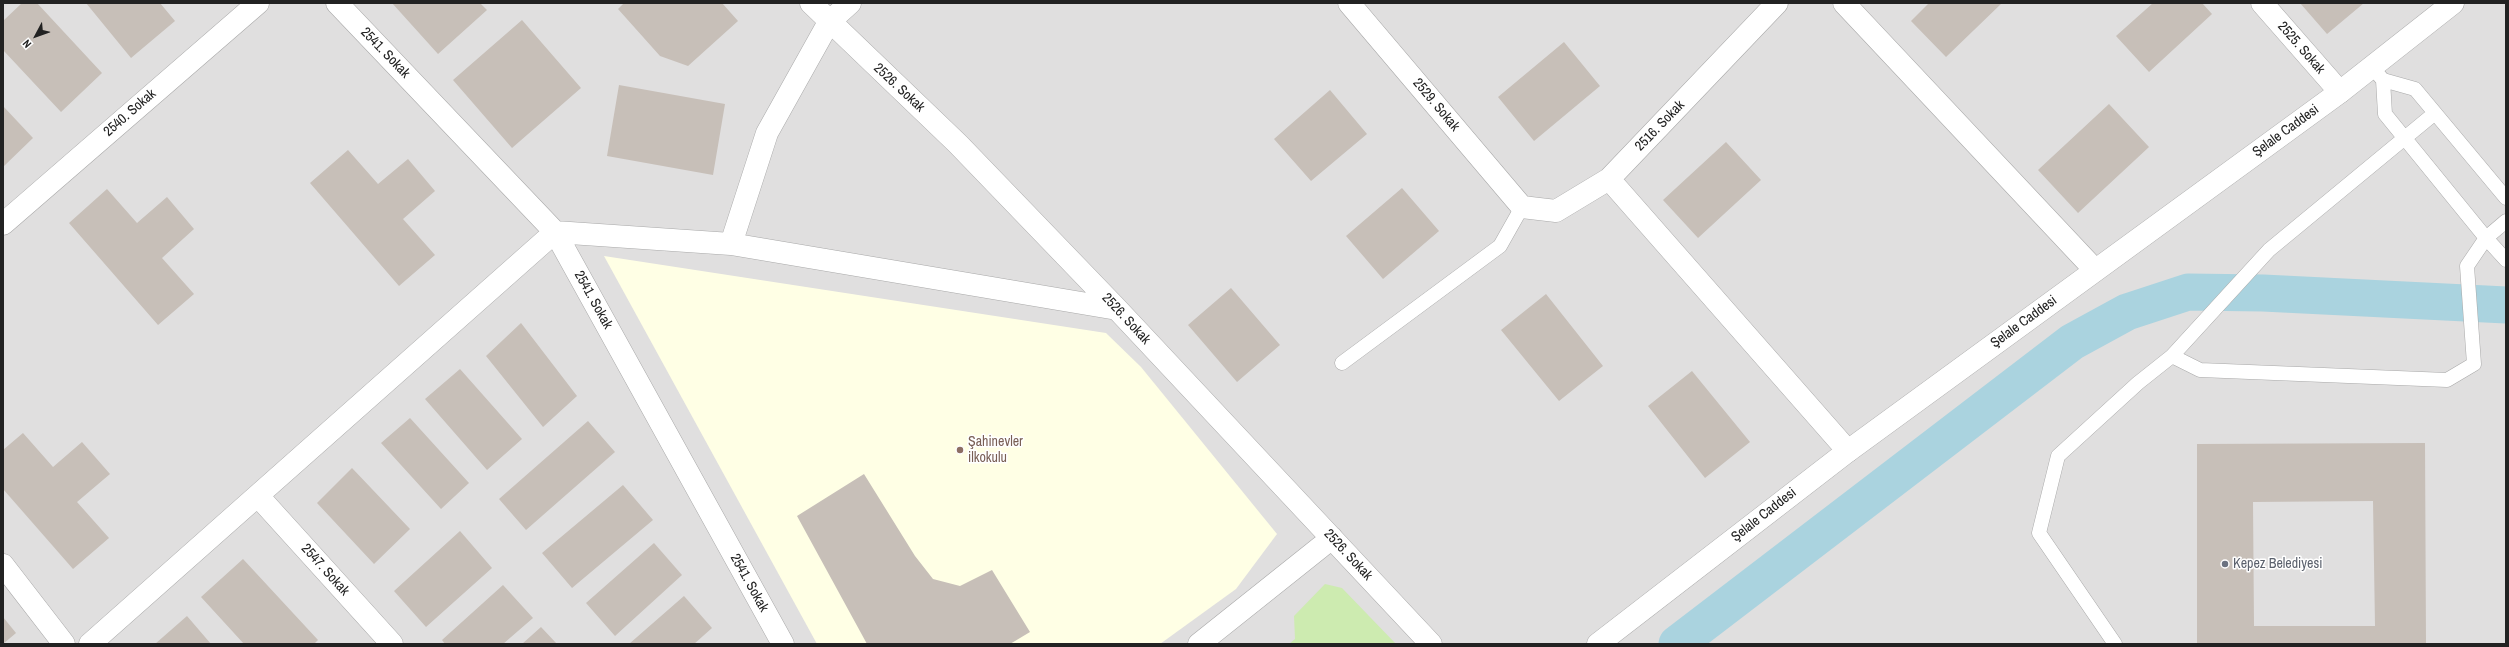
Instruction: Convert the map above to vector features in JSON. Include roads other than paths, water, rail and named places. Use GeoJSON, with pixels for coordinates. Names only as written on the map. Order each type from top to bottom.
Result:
{"type":"FeatureCollection","features":[{"type":"Feature","properties":{"kind":"street","name":"2540. Sokak"},"geometry":{"type":"LineString","coordinates":[[3,224],[258,3]]}},
{"type":"Feature","properties":{"kind":"street","name":"2541. Sokak"},"geometry":{"type":"LineString","coordinates":[[337,3],[555,232],[783,644]]}},
{"type":"Feature","properties":{"kind":"street","name":"2526. Sokak"},"geometry":{"type":"LineString","coordinates":[[811,3],[829,22],[958,144],[1117,309],[1431,644]]}},
{"type":"Feature","properties":{"kind":"street"},"geometry":{"type":"LineString","coordinates":[[731,244],[766,133],[829,22],[850,3]]}},
{"type":"Feature","properties":{"kind":"street","name":"2529. Sokak"},"geometry":{"type":"LineString","coordinates":[[1349,3],[1522,207]]}},
{"type":"Feature","properties":{"kind":"street"},"geometry":{"type":"LineString","coordinates":[[1844,3],[2095,270]]}},
{"type":"Feature","properties":{"kind":"street","name":"2525. Sokak"},"geometry":{"type":"LineString","coordinates":[[2262,3],[2340,92]]}},
{"type":"Feature","properties":{"kind":"street","name":"Şelale Caddesi"},"geometry":{"type":"LineString","coordinates":[[1598,644],[1848,451],[2095,270],[2340,92],[2378,73],[2453,3]]}},
{"type":"Feature","properties":{"kind":"street","name":"2516. Sokak"},"geometry":{"type":"LineString","coordinates":[[1522,207],[1556,211],[1609,180],[1773,5]]}},
{"type":"Feature","properties":{"kind":"street"},"geometry":{"type":"LineString","coordinates":[[1609,180],[1848,451]]}},
{"type":"Feature","properties":{"kind":"street"},"geometry":{"type":"LineString","coordinates":[[90,644],[555,232],[731,244],[1117,309]]}},
{"type":"Feature","properties":{"kind":"street","name":"2547. Sokak"},"geometry":{"type":"LineString","coordinates":[[258,496],[392,644]]}},
{"type":"Feature","properties":{"kind":"street"},"geometry":{"type":"LineString","coordinates":[[1199,644],[1332,538]]}},
{"type":"Feature","properties":{"kind":"street"},"geometry":{"type":"LineString","coordinates":[[3,565],[64,644]]}},
{"type":"Feature","properties":{"kind":"lane"},"geometry":{"type":"LineString","coordinates":[[2378,73],[2415,89],[2506,198]]}},
{"type":"Feature","properties":{"kind":"lane"},"geometry":{"type":"LineString","coordinates":[[2378,73],[2384,114],[2486,238],[2506,260]]}},
{"type":"Feature","properties":{"kind":"lane"},"geometry":{"type":"LineString","coordinates":[[2115,644],[2039,533],[2058,456],[2138,383],[2172,356],[2269,250],[2435,113]]}},
{"type":"Feature","properties":{"kind":"lane"},"geometry":{"type":"LineString","coordinates":[[1342,363],[1500,246],[1522,207]]}},
{"type":"Feature","properties":{"kind":"lane"},"geometry":{"type":"LineString","coordinates":[[2172,356],[2200,370],[2447,380],[2474,364],[2467,266],[2486,238],[2506,221]]}},
{"type":"Feature","properties":{"kind":"waterway"},"geometry":{"type":"LineString","coordinates":[[1677,644],[2072,342],[2127,312],[2188,292],[2263,293],[2506,305]]}},
{"type":"Feature","properties":{"kind":"place","name":"Şahinevler ilkokulu"},"geometry":{"type":"Point","coordinates":[960,450]}},
{"type":"Feature","properties":{"kind":"place","name":"Kepez Belediyesi"},"geometry":{"type":"Point","coordinates":[2225,564]}}]}
